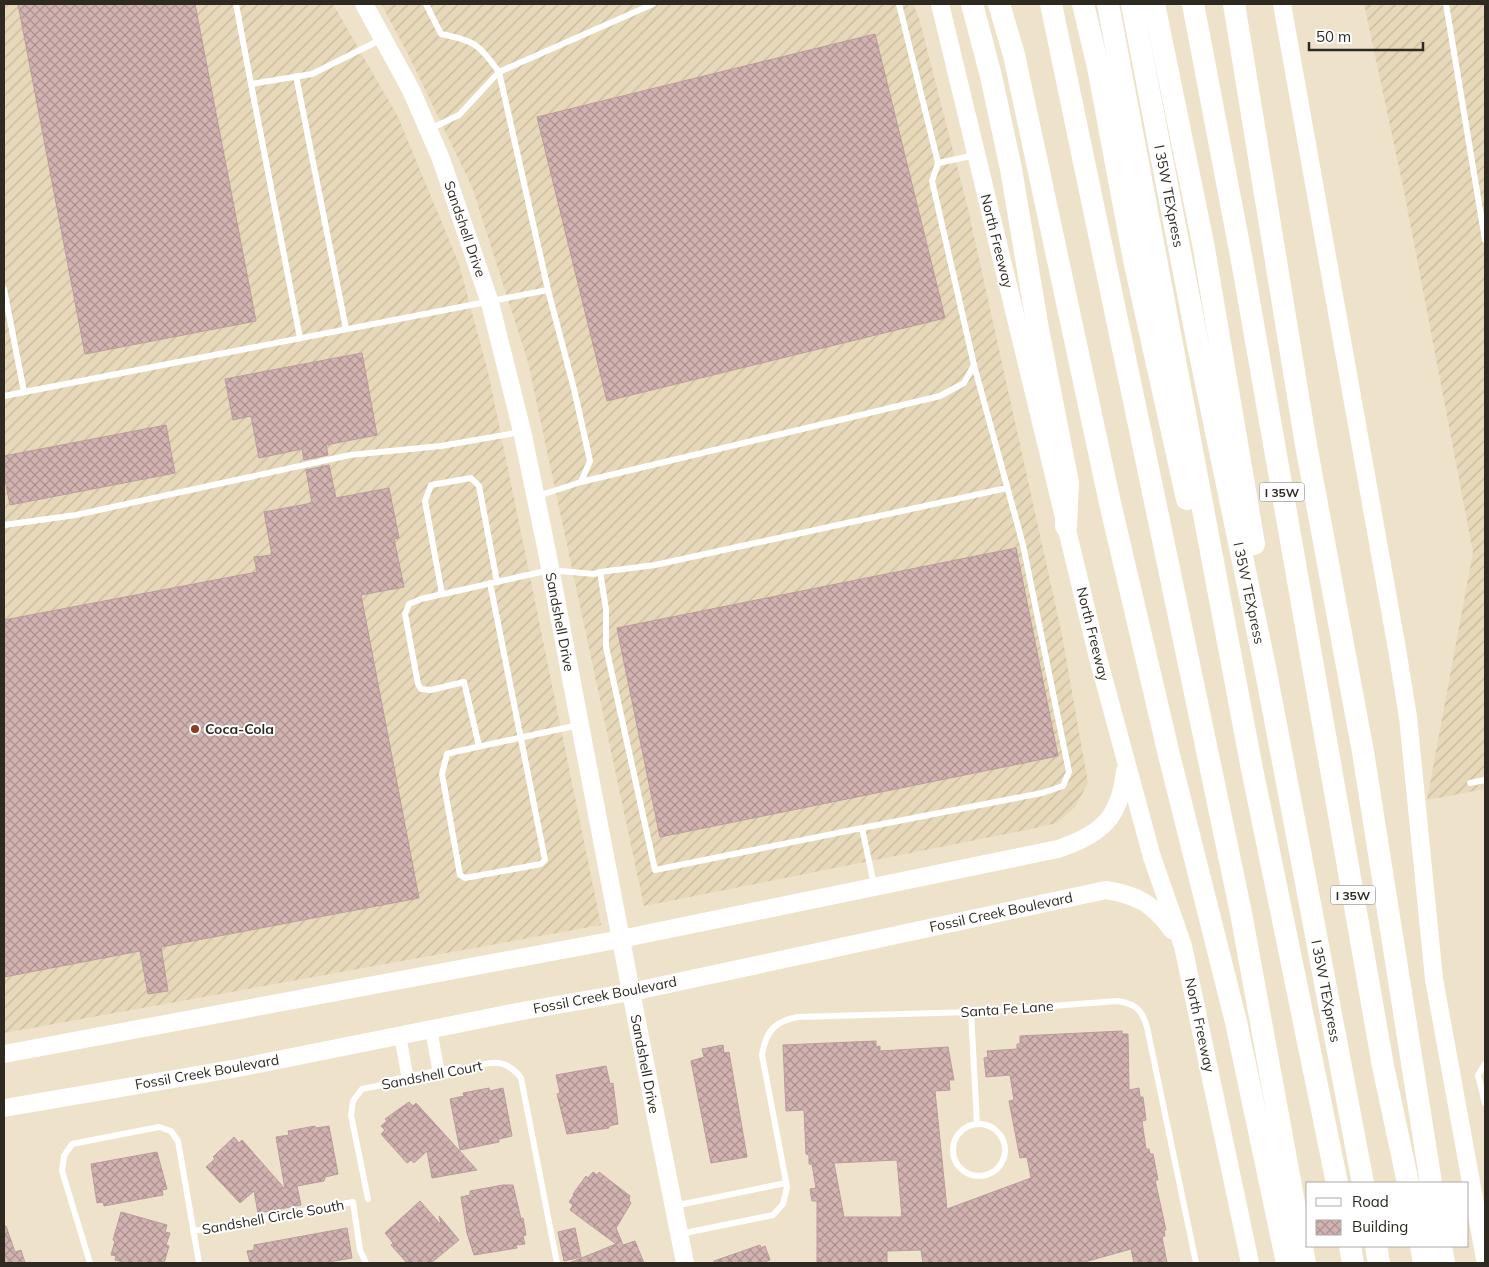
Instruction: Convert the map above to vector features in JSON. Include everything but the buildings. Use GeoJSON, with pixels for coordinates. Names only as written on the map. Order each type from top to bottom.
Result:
{"type":"FeatureCollection","features":[{"type":"Feature","properties":{"kind":"highway"},"geometry":{"type":"LineString","coordinates":[[972,4],[991,76],[1011,169],[1038,329],[1068,483],[1066,526]]}},
{"type":"Feature","properties":{"kind":"highway"},"geometry":{"type":"LineString","coordinates":[[999,4],[1014,55],[1110,503],[1168,750],[1236,1022],[1287,1263]]}},
{"type":"Feature","properties":{"kind":"highway"},"geometry":{"type":"LineString","coordinates":[[1051,4],[1241,912],[1305,1263]]}},
{"type":"Feature","properties":{"kind":"highway"},"geometry":{"type":"LineString","coordinates":[[1083,4],[1098,67],[1134,260],[1216,629],[1233,668]]}},
{"type":"Feature","properties":{"kind":"highway","name":"I 35W TEXpress"},"geometry":{"type":"LineString","coordinates":[[1108,4],[1233,668],[1337,1182]]}},
{"type":"Feature","properties":{"kind":"highway","name":"I 35W TEXpress"},"geometry":{"type":"LineString","coordinates":[[1132,4],[1198,345],[1260,643],[1364,1182]]}},
{"type":"Feature","properties":{"kind":"highway"},"geometry":{"type":"LineString","coordinates":[[1154,4],[1203,243],[1224,362],[1266,616],[1260,643]]}},
{"type":"Feature","properties":{"kind":"highway","name":"I 35W"},"geometry":{"type":"LineString","coordinates":[[1193,4],[1201,56],[1244,270],[1383,1066],[1408,1182]]}},
{"type":"Feature","properties":{"kind":"highway"},"geometry":{"type":"LineString","coordinates":[[1231,9],[1243,64],[1306,445],[1363,752],[1431,1182]]}},
{"type":"Feature","properties":{"kind":"highway"},"geometry":{"type":"LineString","coordinates":[[1350,1247],[1353,1263]]}},
{"type":"Feature","properties":{"kind":"highway"},"geometry":{"type":"LineString","coordinates":[[1376,1247],[1379,1263]]}},
{"type":"Feature","properties":{"kind":"highway"},"geometry":{"type":"LineString","coordinates":[[1421,1247],[1424,1263]]}},
{"type":"Feature","properties":{"kind":"highway"},"geometry":{"type":"LineString","coordinates":[[1441,1247],[1444,1263]]}},
{"type":"Feature","properties":{"kind":"main road","name":"Sandshell Drive"},"geometry":{"type":"LineString","coordinates":[[364,4],[412,90],[429,130],[441,159],[490,303],[522,431],[685,1263]]}},
{"type":"Feature","properties":{"kind":"main road","name":"North Freeway"},"geometry":{"type":"LineString","coordinates":[[940,4],[1066,526],[1126,760],[1152,858],[1183,946],[1250,1263]]}},
{"type":"Feature","properties":{"kind":"main road"},"geometry":{"type":"LineString","coordinates":[[1282,4],[1397,649],[1408,717],[1434,979],[1485,1258]]}},
{"type":"Feature","properties":{"kind":"main road"},"geometry":{"type":"LineString","coordinates":[[4,1054],[622,939],[1058,849],[1082,841],[1102,828],[1113,815],[1123,792],[1126,760]]}},
{"type":"Feature","properties":{"kind":"main road","name":"Fossil Creek Boulevard"},"geometry":{"type":"LineString","coordinates":[[4,1108],[238,1068],[431,1029],[631,992],[1106,890],[1130,894],[1159,912],[1183,946]]}},
{"type":"Feature","properties":{"kind":"street"},"geometry":{"type":"LineString","coordinates":[[431,1029],[439,1074]]}},
{"type":"Feature","properties":{"kind":"street"},"geometry":{"type":"LineString","coordinates":[[400,1035],[408,1080]]}},
{"type":"Feature","properties":{"kind":"street","name":"Sandshell Court"},"geometry":{"type":"LineString","coordinates":[[392,1083],[458,1070]]}},
{"type":"Feature","properties":{"kind":"lane"},"geometry":{"type":"LineString","coordinates":[[236,4],[300,338]]}},
{"type":"Feature","properties":{"kind":"lane"},"geometry":{"type":"LineString","coordinates":[[426,4],[441,34],[466,39],[481,48],[499,72],[548,290],[574,389],[590,461],[581,482]]}},
{"type":"Feature","properties":{"kind":"lane"},"geometry":{"type":"LineString","coordinates":[[429,130],[459,115],[499,72],[653,4]]}},
{"type":"Feature","properties":{"kind":"lane"},"geometry":{"type":"LineString","coordinates":[[600,572],[606,609],[606,647],[655,870],[1042,793],[1063,786],[1069,772],[1023,545],[974,365],[932,181],[938,163],[899,4]]}},
{"type":"Feature","properties":{"kind":"lane"},"geometry":{"type":"LineString","coordinates":[[1446,4],[1485,240]]}},
{"type":"Feature","properties":{"kind":"lane"},"geometry":{"type":"LineString","coordinates":[[251,84],[312,74],[383,39]]}},
{"type":"Feature","properties":{"kind":"lane"},"geometry":{"type":"LineString","coordinates":[[296,76],[346,328]]}},
{"type":"Feature","properties":{"kind":"lane"},"geometry":{"type":"LineString","coordinates":[[938,163],[977,155]]}},
{"type":"Feature","properties":{"kind":"lane"},"geometry":{"type":"LineString","coordinates":[[4,289],[24,392]]}},
{"type":"Feature","properties":{"kind":"lane"},"geometry":{"type":"LineString","coordinates":[[4,396],[346,328],[490,303],[548,290]]}},
{"type":"Feature","properties":{"kind":"lane"},"geometry":{"type":"LineString","coordinates":[[535,497],[581,482],[940,396],[964,383],[974,365]]}},
{"type":"Feature","properties":{"kind":"lane"},"geometry":{"type":"LineString","coordinates":[[4,525],[76,515],[350,455],[441,446],[522,431]]}},
{"type":"Feature","properties":{"kind":"lane"},"geometry":{"type":"LineString","coordinates":[[442,594],[426,501],[432,485],[470,478],[479,486],[493,582],[521,738],[545,860],[541,864],[466,878],[460,875],[442,774],[447,754],[479,746],[521,738],[580,725]]}},
{"type":"Feature","properties":{"kind":"lane"},"geometry":{"type":"LineString","coordinates":[[479,746],[464,682],[431,690],[421,690],[418,684],[405,614],[408,604],[421,598],[550,570],[594,574],[655,565],[1007,488]]}},
{"type":"Feature","properties":{"kind":"lane"},"geometry":{"type":"LineString","coordinates":[[1470,783],[1485,780]]}},
{"type":"Feature","properties":{"kind":"lane"},"geometry":{"type":"LineString","coordinates":[[862,828],[875,887]]}},
{"type":"Feature","properties":{"kind":"lane","name":"Santa Fe Lane"},"geometry":{"type":"LineString","coordinates":[[680,1234],[773,1215],[782,1204],[786,1182],[762,1055],[764,1043],[772,1028],[782,1020],[797,1017],[971,1012],[1118,1001],[1137,1006],[1143,1014],[1147,1027],[1196,1263]]}},
{"type":"Feature","properties":{"kind":"lane"},"geometry":{"type":"LineString","coordinates":[[971,1012],[978,1124]]}},
{"type":"Feature","properties":{"kind":"lane","name":"Sandshell Court"},"geometry":{"type":"LineString","coordinates":[[458,1070],[502,1062],[514,1068],[521,1078],[557,1263]]}},
{"type":"Feature","properties":{"kind":"lane"},"geometry":{"type":"LineString","coordinates":[[1485,1064],[1478,1075],[1485,1104]]}},
{"type":"Feature","properties":{"kind":"lane","name":"Sandshell Court"},"geometry":{"type":"LineString","coordinates":[[368,1199],[351,1115],[353,1101],[362,1089],[392,1083]]}},
{"type":"Feature","properties":{"kind":"lane"},"geometry":{"type":"LineString","coordinates":[[978,1124],[992,1127],[1003,1138],[1006,1153],[1000,1166],[988,1176],[973,1176],[960,1169],[953,1156],[954,1141],[963,1129],[978,1124]]}},
{"type":"Feature","properties":{"kind":"lane"},"geometry":{"type":"LineString","coordinates":[[90,1263],[62,1172],[64,1156],[72,1144],[159,1128],[171,1131],[178,1141],[199,1263]]}},
{"type":"Feature","properties":{"kind":"lane"},"geometry":{"type":"LineString","coordinates":[[674,1206],[786,1182]]}},
{"type":"Feature","properties":{"kind":"lane","name":"Sandshell Circle South"},"geometry":{"type":"LineString","coordinates":[[193,1231],[352,1202],[360,1250],[366,1263]]}},
{"type":"Feature","properties":{"kind":"shaded area"},"geometry":{"type":"Polygon","coordinates":[[[4,4],[333,4],[398,117],[459,264],[489,376],[601,925],[4,1033],[4,4]]]}},
{"type":"Feature","properties":{"kind":"shaded area"},"geometry":{"type":"Polygon","coordinates":[[[381,4],[913,4],[919,18],[968,209],[1062,635],[1088,783],[1075,807],[1057,823],[644,906],[528,362],[472,187],[408,54],[381,4]]]}},
{"type":"Feature","properties":{"kind":"shaded area"},"geometry":{"type":"Polygon","coordinates":[[[1364,4],[1485,4],[1485,789],[1427,800],[1473,552],[1403,186],[1364,4]]]}},
{"type":"Feature","properties":{"kind":"place","name":"Coca-Cola"},"geometry":{"type":"Point","coordinates":[195,729]}}]}
